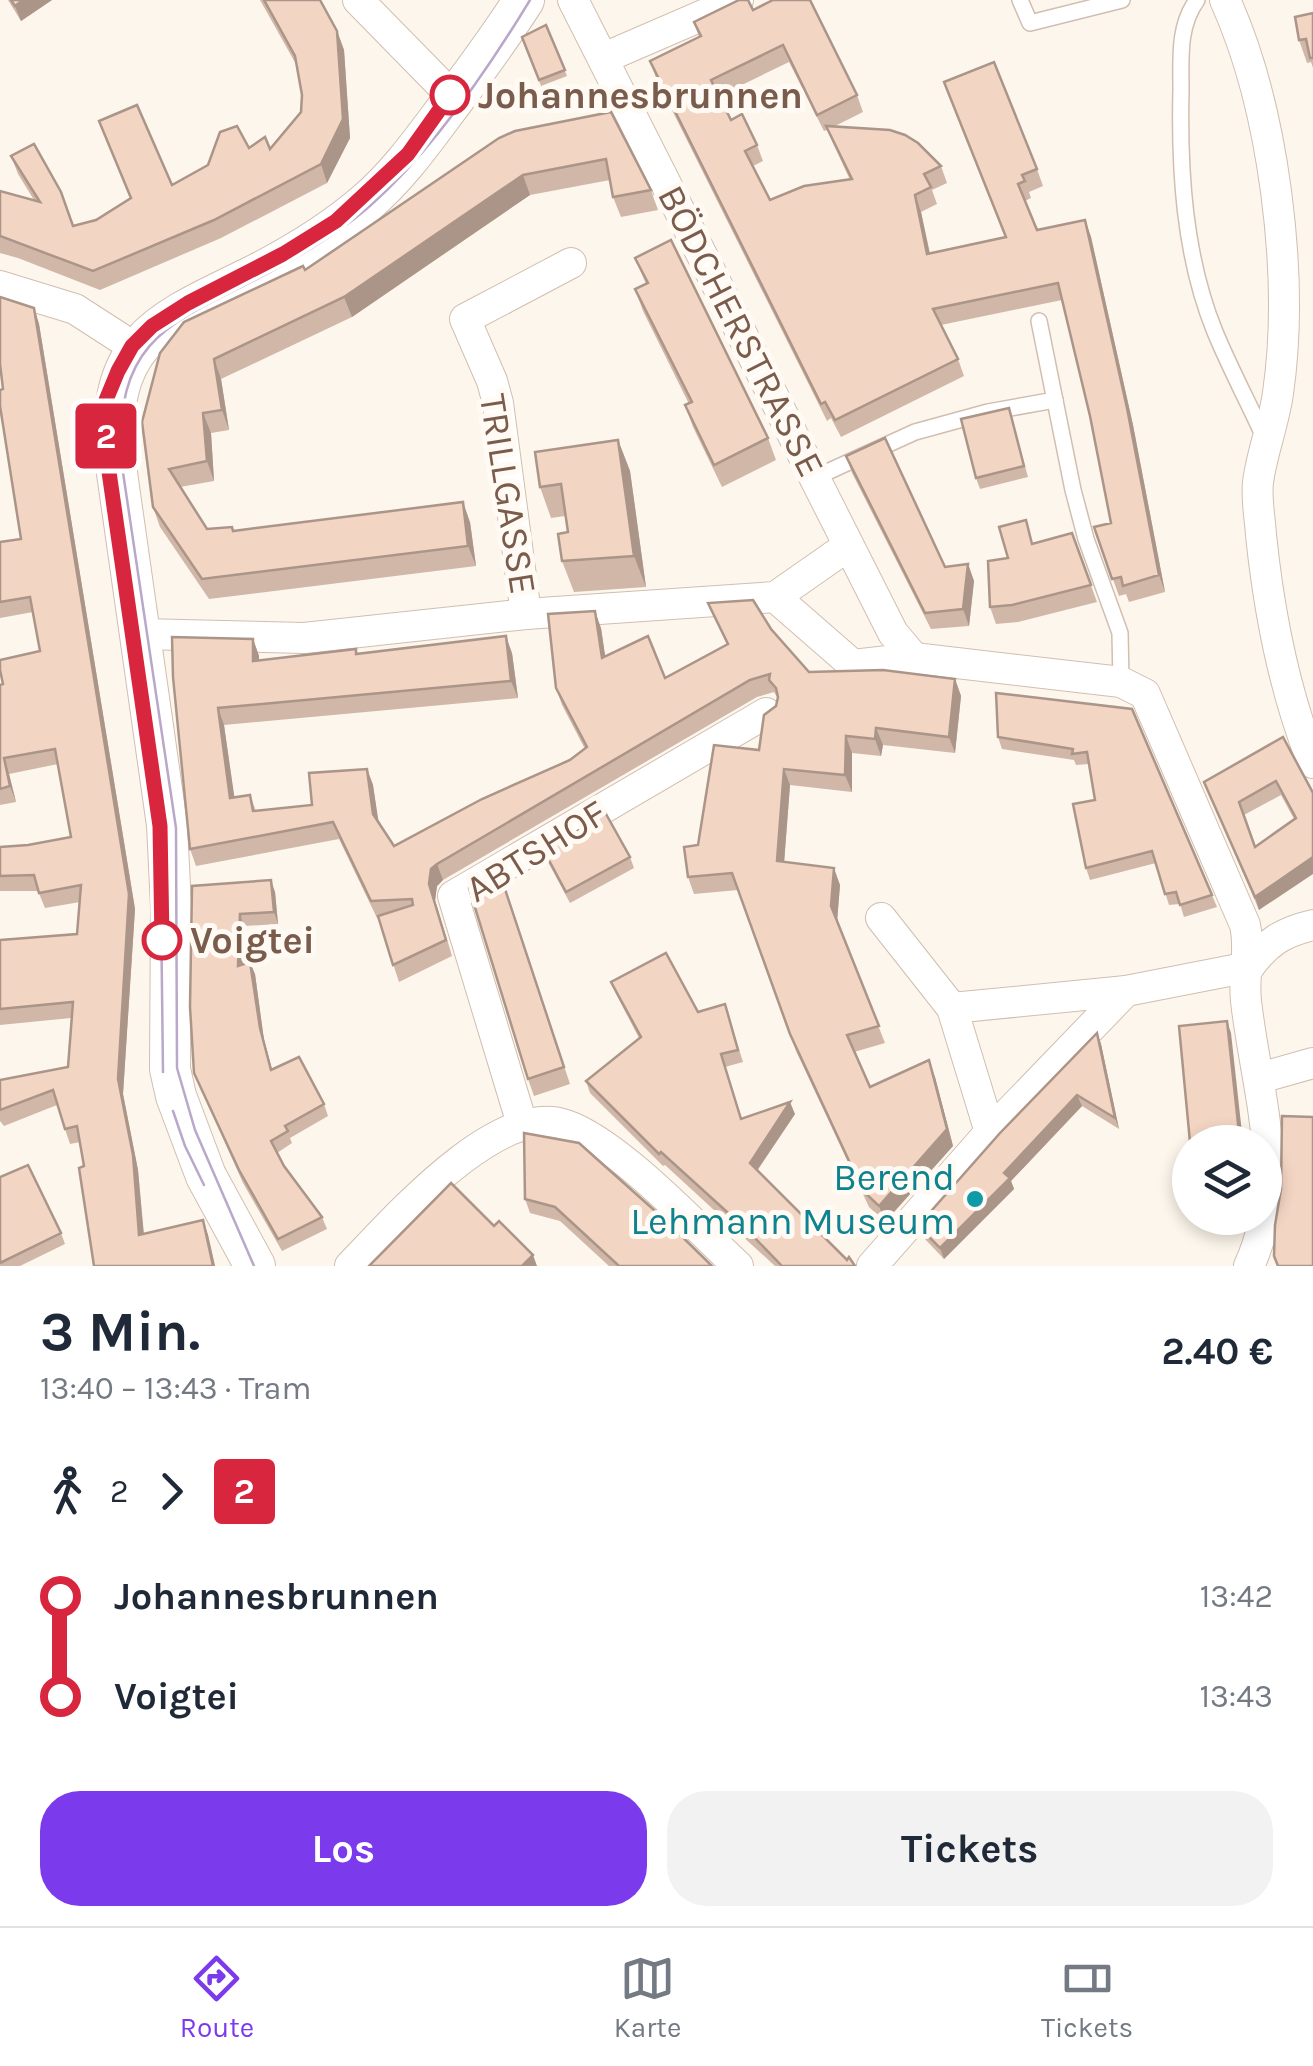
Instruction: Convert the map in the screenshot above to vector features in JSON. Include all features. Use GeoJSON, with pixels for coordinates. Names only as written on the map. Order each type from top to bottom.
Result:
{"type":"FeatureCollection","features":[{"type":"Feature","properties":{"kind":"street"},"geometry":{"type":"LineString","coordinates":[[358,0],[454,98]]}},
{"type":"Feature","properties":{"kind":"street"},"geometry":{"type":"LineString","coordinates":[[255,1266],[206,1176],[170,1069],[171,906],[167,825],[113,428],[114,404],[124,374],[138,350],[167,320],[286,258],[366,203],[412,157],[524,0]]}},
{"type":"Feature","properties":{"kind":"street","name":"BÖDCHERSTRASSE"},"geometry":{"type":"LineString","coordinates":[[573,0],[892,633],[914,658]]}},
{"type":"Feature","properties":{"kind":"street"},"geometry":{"type":"LineString","coordinates":[[604,58],[738,0]]}},
{"type":"Feature","properties":{"kind":"street"},"geometry":{"type":"LineString","coordinates":[[1225,0],[1251,65],[1275,189],[1286,298],[1278,394],[1257,484],[1270,610],[1301,733],[1313,763]]}},
{"type":"Feature","properties":{"kind":"street","name":"TRILLGASSE"},"geometry":{"type":"LineString","coordinates":[[526,614],[498,403],[465,318],[571,263]]}},
{"type":"Feature","properties":{"kind":"street"},"geometry":{"type":"LineString","coordinates":[[0,286],[76,310],[138,350]]}},
{"type":"Feature","properties":{"kind":"street"},"geometry":{"type":"LineString","coordinates":[[848,546],[775,596],[853,665],[914,658],[1133,688],[1184,785],[1249,942],[1245,996],[1270,1156],[1263,1232],[1249,1266]]}},
{"type":"Feature","properties":{"kind":"street","name":"TRILLGASSE"},"geometry":{"type":"LineString","coordinates":[[141,634],[304,638],[526,614],[775,596]]}},
{"type":"Feature","properties":{"kind":"street","name":"ABTSHOF"},"geometry":{"type":"LineString","coordinates":[[522,1124],[454,896],[766,714]]}},
{"type":"Feature","properties":{"kind":"street"},"geometry":{"type":"LineString","coordinates":[[880,918],[952,1008],[990,1132]]}},
{"type":"Feature","properties":{"kind":"street"},"geometry":{"type":"LineString","coordinates":[[952,1008],[1126,991],[1249,967],[1264,947],[1284,932],[1313,925]]}},
{"type":"Feature","properties":{"kind":"street"},"geometry":{"type":"LineString","coordinates":[[872,1266],[990,1132],[1126,991]]}},
{"type":"Feature","properties":{"kind":"street"},"geometry":{"type":"LineString","coordinates":[[1260,1078],[1313,1063]]}},
{"type":"Feature","properties":{"kind":"street"},"geometry":{"type":"LineString","coordinates":[[350,1266],[467,1152],[522,1124],[564,1124],[616,1155],[738,1266]]}},
{"type":"Feature","properties":{"kind":"lane"},"geometry":{"type":"LineString","coordinates":[[1020,0],[1030,23],[1122,0]]}},
{"type":"Feature","properties":{"kind":"lane"},"geometry":{"type":"LineString","coordinates":[[1197,0],[1186,15],[1181,80],[1180,144],[1190,238],[1214,330],[1267,442]]}},
{"type":"Feature","properties":{"kind":"lane"},"geometry":{"type":"LineString","coordinates":[[1039,320],[1086,540],[1120,633],[1133,688]]}},
{"type":"Feature","properties":{"kind":"lane"},"geometry":{"type":"LineString","coordinates":[[814,478],[914,432],[988,412],[1055,400]]}},
{"type":"Feature","properties":{"kind":"building"},"geometry":{"type":"Polygon","coordinates":[[[264,0],[320,0],[337,31],[343,119],[321,164],[214,220],[93,271],[0,236],[0,191],[40,202],[11,156],[34,144],[61,192],[73,226],[96,220],[131,198],[99,121],[137,105],[172,185],[208,165],[220,132],[237,126],[249,148],[265,137],[270,149],[301,112],[302,95],[295,56],[264,0]]]}},
{"type":"Feature","properties":{"kind":"building"},"geometry":{"type":"Polygon","coordinates":[[[739,0],[748,0],[753,10],[773,0],[810,0],[857,95],[817,115],[783,45],[711,80],[731,120],[742,114],[757,145],[745,151],[770,200],[804,186],[852,179],[826,126],[890,130],[905,135],[941,166],[924,174],[931,187],[915,195],[927,254],[1006,237],[944,82],[994,62],[1037,169],[1022,175],[1025,181],[1018,184],[1037,230],[1085,220],[1159,575],[1123,586],[1121,577],[1112,579],[1094,527],[1111,523],[1058,283],[933,309],[958,359],[835,420],[825,402],[821,404],[650,61],[701,36],[694,22],[739,0]]]}},
{"type":"Feature","properties":{"kind":"building"},"geometry":{"type":"Polygon","coordinates":[[[1313,13],[1310,58],[1306,39],[1299,40],[1295,17],[1313,13]]]}},
{"type":"Feature","properties":{"kind":"building"},"geometry":{"type":"Polygon","coordinates":[[[546,25],[565,70],[539,80],[522,37],[546,25]]]}},
{"type":"Feature","properties":{"kind":"building"},"geometry":{"type":"Polygon","coordinates":[[[611,112],[651,190],[613,197],[606,159],[523,175],[344,297],[214,359],[222,410],[203,413],[207,461],[169,469],[207,529],[232,527],[233,531],[463,502],[468,546],[202,579],[153,507],[142,422],[160,353],[184,322],[303,266],[305,270],[499,138],[515,131],[611,112]]]}},
{"type":"Feature","properties":{"kind":"building"},"geometry":{"type":"Polygon","coordinates":[[[671,240],[768,438],[714,465],[685,405],[692,402],[635,289],[648,283],[635,258],[671,240]]]}},
{"type":"Feature","properties":{"kind":"building"},"geometry":{"type":"Polygon","coordinates":[[[0,297],[34,308],[129,894],[118,1079],[133,1155],[139,1235],[203,1220],[213,1266],[94,1266],[79,1168],[84,1166],[77,1126],[65,1129],[53,1090],[0,1110],[0,1080],[68,1067],[73,1002],[0,1009],[0,940],[77,934],[81,885],[39,893],[34,875],[0,876],[0,847],[71,837],[55,749],[4,758],[10,786],[0,789],[0,660],[40,651],[30,597],[0,602],[0,542],[21,539],[0,406],[0,297]]]}},
{"type":"Feature","properties":{"kind":"building"},"geometry":{"type":"Polygon","coordinates":[[[1009,408],[1024,466],[976,478],[961,419],[1009,408]]]}},
{"type":"Feature","properties":{"kind":"building"},"geometry":{"type":"Polygon","coordinates":[[[885,438],[945,567],[968,564],[963,609],[925,613],[846,456],[885,438]]]}},
{"type":"Feature","properties":{"kind":"building"},"geometry":{"type":"Polygon","coordinates":[[[618,440],[634,556],[562,561],[558,534],[568,532],[561,484],[540,487],[535,452],[618,440]]]}},
{"type":"Feature","properties":{"kind":"building"},"geometry":{"type":"Polygon","coordinates":[[[1026,520],[1032,544],[1072,533],[1091,585],[990,607],[988,561],[1008,558],[999,527],[1026,520]]]}},
{"type":"Feature","properties":{"kind":"building"},"geometry":{"type":"Polygon","coordinates":[[[753,600],[771,629],[809,672],[883,670],[955,679],[949,737],[876,728],[875,739],[846,736],[845,775],[784,769],[777,861],[834,868],[831,906],[879,1026],[847,1035],[870,1087],[929,1060],[947,1129],[879,1206],[863,1191],[790,1034],[732,873],[688,877],[684,847],[698,845],[714,745],[759,750],[764,715],[776,706],[778,697],[770,674],[750,680],[437,864],[431,869],[429,884],[446,940],[393,965],[378,916],[413,905],[412,899],[371,901],[333,822],[190,849],[172,637],[253,639],[253,661],[356,649],[356,654],[506,636],[511,681],[218,708],[230,798],[250,795],[253,811],[312,805],[309,773],[367,769],[373,814],[394,846],[482,799],[570,760],[587,747],[556,688],[548,614],[595,611],[602,658],[648,636],[665,678],[728,644],[708,603],[753,600]]]}},
{"type":"Feature","properties":{"kind":"building"},"geometry":{"type":"Polygon","coordinates":[[[996,693],[1132,709],[1212,895],[1180,905],[1176,892],[1165,894],[1152,851],[1086,868],[1073,804],[1095,800],[1087,752],[1072,754],[1073,749],[998,737],[996,693]]]}},
{"type":"Feature","properties":{"kind":"building"},"geometry":{"type":"Polygon","coordinates":[[[1283,737],[1313,793],[1313,857],[1255,897],[1204,782],[1283,737]],[[1276,781],[1239,802],[1255,847],[1296,818],[1276,781]]]}},
{"type":"Feature","properties":{"kind":"building"},"geometry":{"type":"Polygon","coordinates":[[[606,814],[630,857],[566,892],[544,851],[606,814]]]}},
{"type":"Feature","properties":{"kind":"building"},"geometry":{"type":"Polygon","coordinates":[[[499,871],[564,1067],[528,1079],[469,888],[499,871]]]}},
{"type":"Feature","properties":{"kind":"building"},"geometry":{"type":"Polygon","coordinates":[[[271,880],[274,912],[240,914],[238,966],[250,962],[271,1070],[299,1057],[324,1104],[285,1126],[288,1131],[271,1141],[284,1166],[322,1217],[278,1239],[239,1170],[194,1073],[190,1007],[192,886],[271,880]]]}},
{"type":"Feature","properties":{"kind":"building"},"geometry":{"type":"Polygon","coordinates":[[[666,953],[698,1012],[725,1004],[738,1050],[721,1054],[741,1119],[790,1102],[750,1163],[855,1266],[782,1266],[586,1081],[641,1037],[611,982],[666,953]]]}},
{"type":"Feature","properties":{"kind":"building"},"geometry":{"type":"Polygon","coordinates":[[[1227,1021],[1238,1125],[1188,1125],[1179,1026],[1227,1021]]]}},
{"type":"Feature","properties":{"kind":"building"},"geometry":{"type":"Polygon","coordinates":[[[1097,1033],[1115,1118],[1077,1095],[1004,1173],[1010,1178],[940,1248],[918,1226],[1000,1133],[1097,1033]]]}},
{"type":"Feature","properties":{"kind":"building"},"geometry":{"type":"Polygon","coordinates":[[[1282,1116],[1313,1117],[1313,1266],[1278,1266],[1274,1256],[1275,1235],[1282,1235],[1282,1116]]]}},
{"type":"Feature","properties":{"kind":"building"},"geometry":{"type":"Polygon","coordinates":[[[524,1133],[579,1143],[712,1266],[619,1266],[555,1207],[525,1199],[524,1133]]]}},
{"type":"Feature","properties":{"kind":"building"},"geometry":{"type":"Polygon","coordinates":[[[28,1165],[61,1233],[0,1263],[0,1177],[28,1165]]]}},
{"type":"Feature","properties":{"kind":"building"},"geometry":{"type":"Polygon","coordinates":[[[451,1183],[494,1226],[499,1221],[533,1255],[522,1266],[369,1266],[451,1183]]]}},
{"type":"Feature","properties":{"kind":"tram line"},"geometry":{"type":"LineString","coordinates":[[254,1266],[195,1130],[177,1068],[176,828],[121,459],[127,389],[137,364],[171,326],[315,246],[358,216],[394,183],[458,108],[530,0]]}},
{"type":"Feature","properties":{"kind":"tram line","name":"2"},"geometry":{"type":"LineString","coordinates":[[162,940],[160,826],[108,465],[106,400],[138,338],[166,315],[254,271],[336,221],[408,154],[450,95]]}},
{"type":"Feature","properties":{"kind":"tram line"},"geometry":{"type":"LineString","coordinates":[[106,441],[107,400],[124,360]]}},
{"type":"Feature","properties":{"kind":"tram line"},"geometry":{"type":"LineString","coordinates":[[143,694],[160,826],[163,1072]]}},
{"type":"Feature","properties":{"kind":"tram line"},"geometry":{"type":"LineString","coordinates":[[173,1111],[204,1185]]}},
{"type":"Feature","properties":{"kind":"place","name":"Johannesbrunnen"},"geometry":{"type":"Point","coordinates":[450,95]}},
{"type":"Feature","properties":{"kind":"place","name":"Voigtei"},"geometry":{"type":"Point","coordinates":[162,940]}},
{"type":"Feature","properties":{"kind":"place","name":"Berend Lehmann Museum"},"geometry":{"type":"Point","coordinates":[975,1199]}}]}
